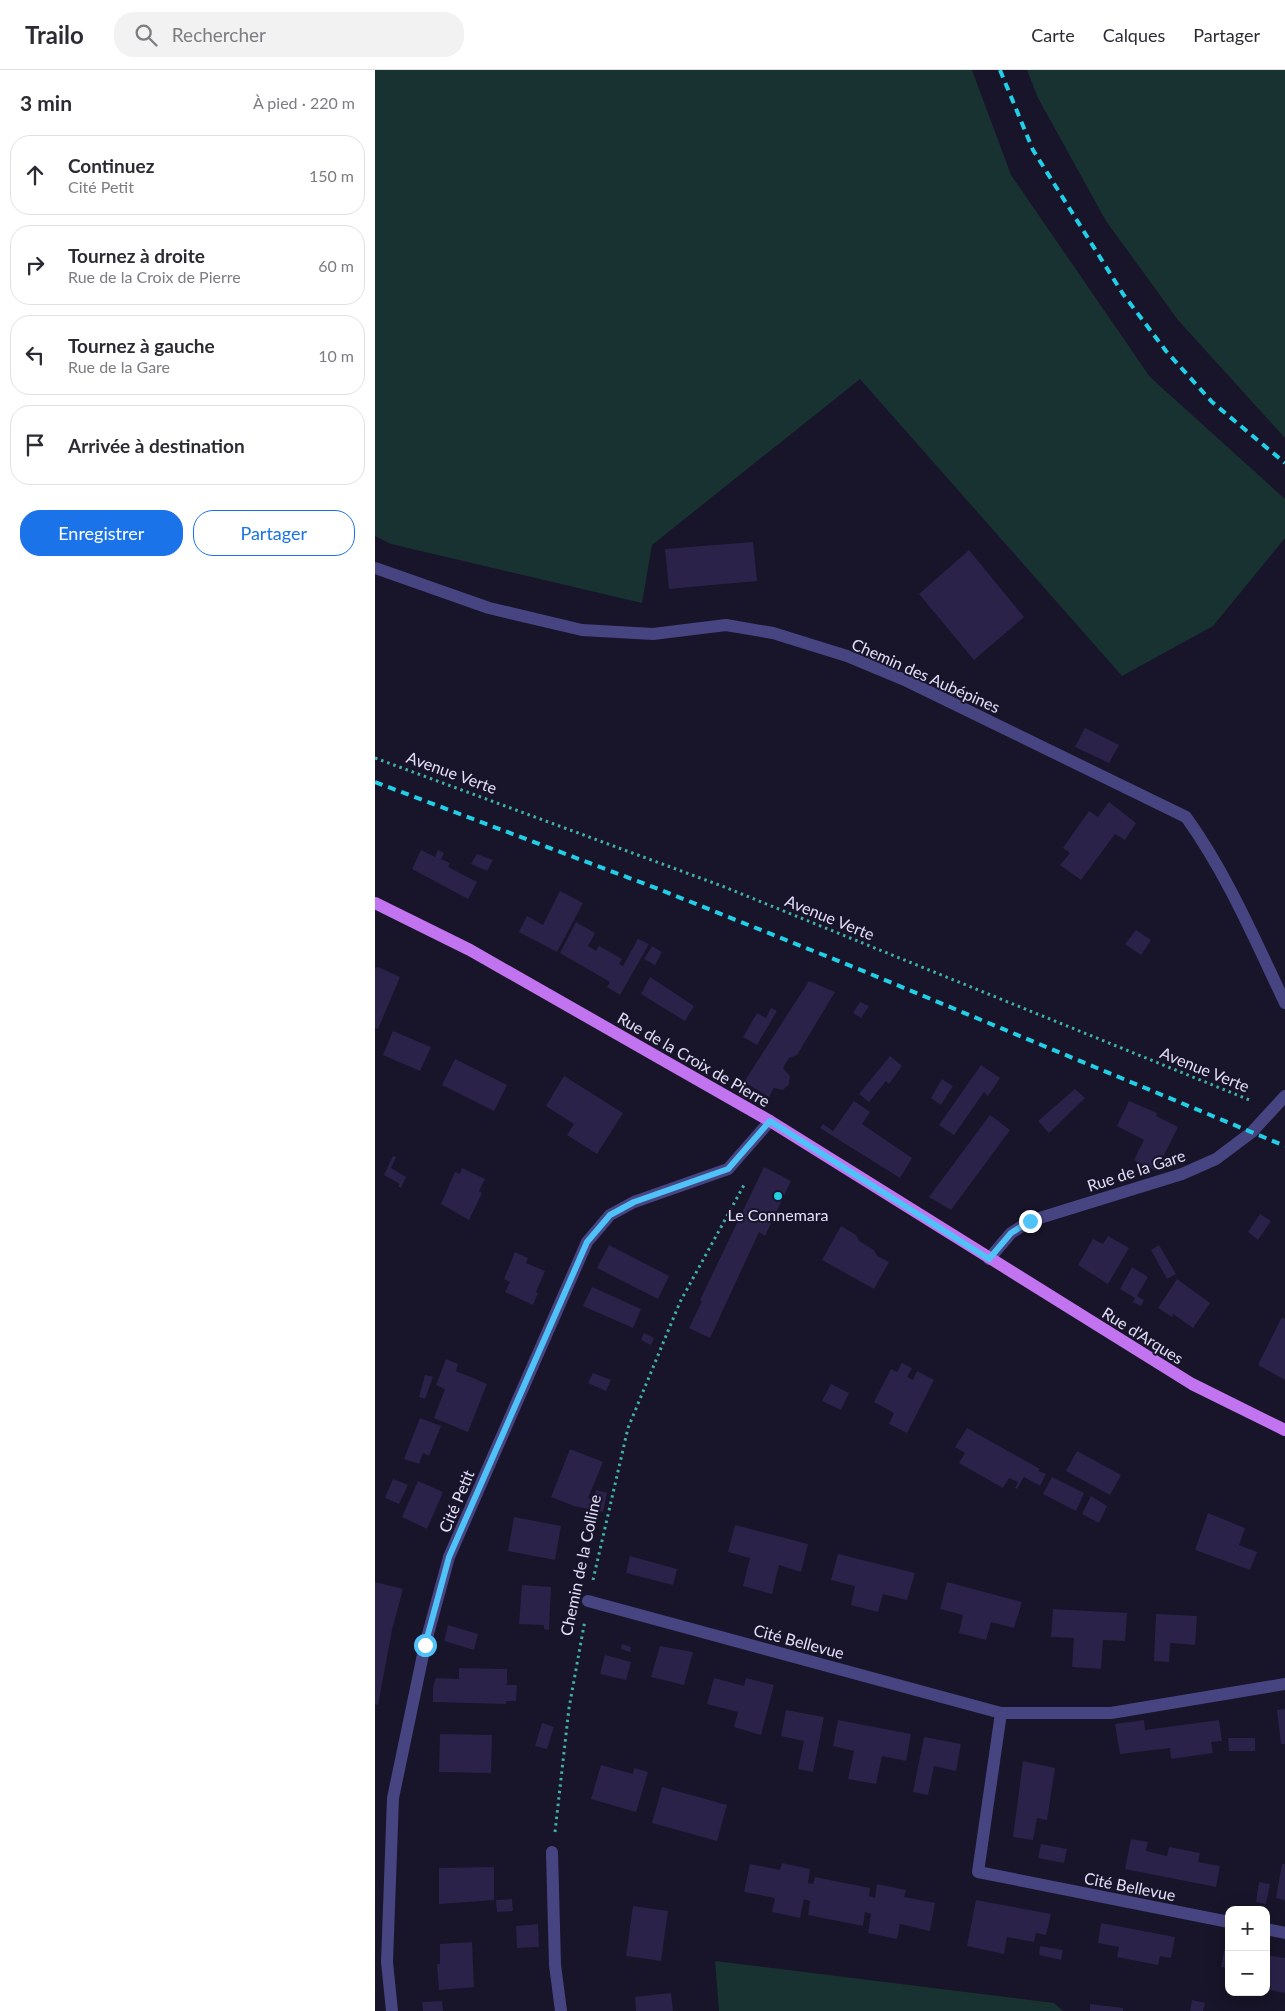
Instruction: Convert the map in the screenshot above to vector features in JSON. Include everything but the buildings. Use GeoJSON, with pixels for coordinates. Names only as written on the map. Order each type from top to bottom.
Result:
{"type":"FeatureCollection","features":[{"type":"Feature","properties":{"kind":"main road","name":"Rue de la Croix de Pierre"},"geometry":{"type":"LineString","coordinates":[[375,903],[470,950],[770,1121],[989,1259]]}},
{"type":"Feature","properties":{"kind":"main road","name":"Rue d'Arques"},"geometry":{"type":"LineString","coordinates":[[989,1259],[1192,1384],[1285,1430]]}},
{"type":"Feature","properties":{"kind":"street","name":"Chemin des Aubépines"},"geometry":{"type":"LineString","coordinates":[[375,568],[489,608],[582,630],[653,634],[726,625],[773,633],[847,656],[907,681],[1187,817],[1205,842],[1233,894],[1285,1003]]}},
{"type":"Feature","properties":{"kind":"street","name":"Rue de la Gare"},"geometry":{"type":"LineString","coordinates":[[989,1259],[1011,1233],[1030,1221],[1182,1174],[1215,1159],[1252,1132],[1285,1096]]}},
{"type":"Feature","properties":{"kind":"street","name":"Cité Petit"},"geometry":{"type":"LineString","coordinates":[[392,2011],[387,1962],[393,1798],[425,1645],[449,1557],[587,1242],[610,1215],[634,1202],[728,1169],[770,1121]]}},
{"type":"Feature","properties":{"kind":"street","name":"Cité Bellevue"},"geometry":{"type":"LineString","coordinates":[[588,1600],[1001,1713],[1111,1713],[1285,1684]]}},
{"type":"Feature","properties":{"kind":"street","name":"Cité Bellevue"},"geometry":{"type":"LineString","coordinates":[[1001,1713],[977,1872],[1225,1921]]}},
{"type":"Feature","properties":{"kind":"street"},"geometry":{"type":"LineString","coordinates":[[552,1852],[555,1966],[561,2011]]}},
{"type":"Feature","properties":{"kind":"street"},"geometry":{"type":"LineString","coordinates":[[1270,1930],[1285,1933]]}},
{"type":"Feature","properties":{"kind":"path","name":"Avenue Verte"},"geometry":{"type":"LineString","coordinates":[[375,758],[722,886],[1272,1110]]}},
{"type":"Feature","properties":{"kind":"path","name":"Chemin de la Colline"},"geometry":{"type":"LineString","coordinates":[[552,1852],[569,1708],[588,1600],[628,1428],[681,1302],[749,1176],[741,1154]]}},
{"type":"Feature","properties":{"kind":"green space"},"geometry":{"type":"Polygon","coordinates":[[[375,70],[972,70],[1011,175],[1150,377],[1285,499],[1285,538],[1213,626],[1122,676],[860,379],[652,545],[642,603],[391,544],[375,536],[375,70]]]}},
{"type":"Feature","properties":{"kind":"green space"},"geometry":{"type":"Polygon","coordinates":[[[1027,70],[1285,70],[1285,438],[1178,320],[1106,221],[1038,98],[1027,70]]]}},
{"type":"Feature","properties":{"kind":"green space"},"geometry":{"type":"Polygon","coordinates":[[[715,1961],[1054,2003],[1063,2011],[719,2011],[715,1961]]]}},
{"type":"Feature","properties":{"kind":"railway"},"geometry":{"type":"LineString","coordinates":[[1000,70],[1033,150],[1123,294],[1166,351],[1212,402],[1285,463]]}},
{"type":"Feature","properties":{"kind":"railway"},"geometry":{"type":"LineString","coordinates":[[375,782],[661,890],[856,968],[1285,1146]]}},
{"type":"Feature","properties":{"kind":"place","name":"Le Connemara"},"geometry":{"type":"Point","coordinates":[778,1196]}},
{"type":"Feature","properties":{"kind":"route"},"geometry":{"type":"LineString","coordinates":[[425,1645],[449,1557],[587,1242],[610,1215],[634,1202],[728,1169],[770,1121],[989,1259],[1011,1233],[1030,1221]]}}]}
